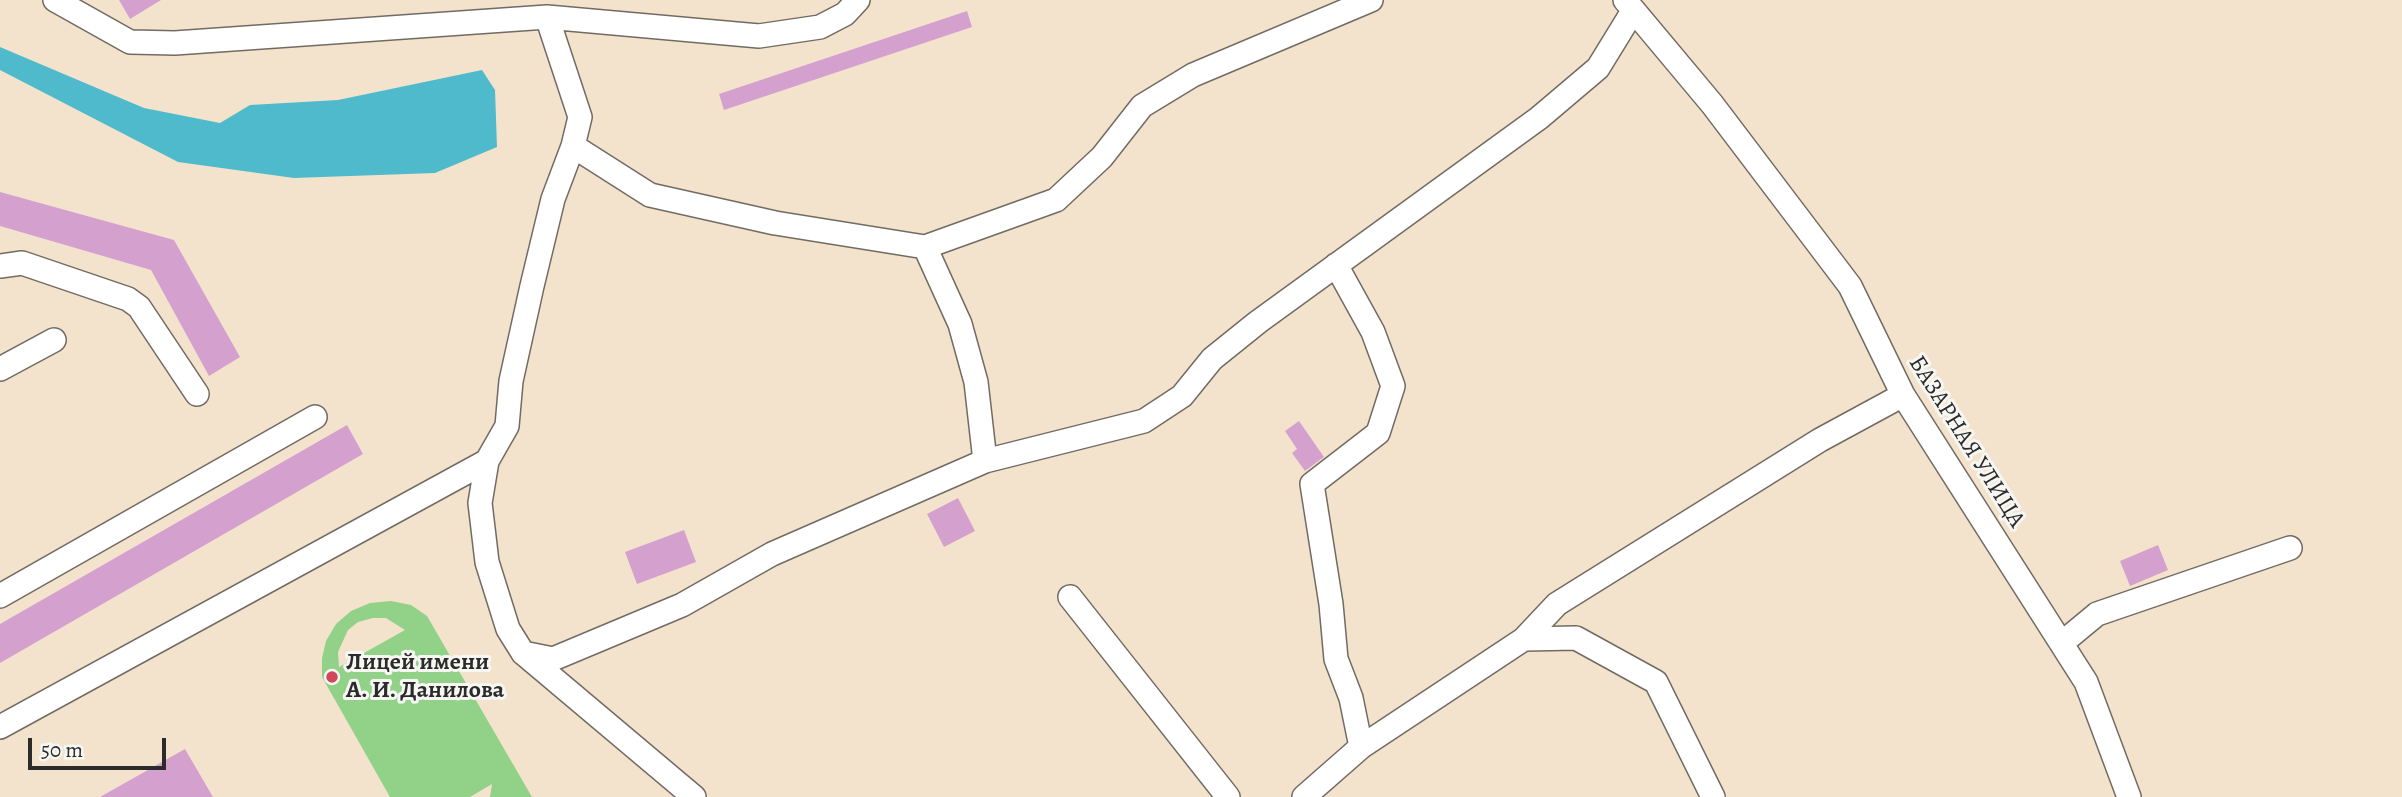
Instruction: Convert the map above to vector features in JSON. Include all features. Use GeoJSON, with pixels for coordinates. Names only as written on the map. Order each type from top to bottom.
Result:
{"type":"FeatureCollection","features":[{"type":"Feature","properties":{"kind":"street"},"geometry":{"type":"LineString","coordinates":[[55,0],[130,41],[175,44],[547,17],[760,36],[820,27],[845,14],[858,0]]}},
{"type":"Feature","properties":{"kind":"street"},"geometry":{"type":"LineString","coordinates":[[573,146],[650,195],[775,223],[925,247],[1056,200],[1102,157],[1142,106],[1193,75],[1371,0]]}},
{"type":"Feature","properties":{"kind":"street"},"geometry":{"type":"LineString","coordinates":[[523,653],[553,659],[682,605],[772,554],[985,461],[1144,421],[1182,396],[1212,359],[1231,344],[1539,118],[1598,68],[1629,6]]}},
{"type":"Feature","properties":{"kind":"street","name":"БАЗАРНАЯ УЛИЦА"},"geometry":{"type":"LineString","coordinates":[[1629,6],[1712,104],[1850,286],[1903,395],[2086,682],[2129,797]]}},
{"type":"Feature","properties":{"kind":"street"},"geometry":{"type":"LineString","coordinates":[[547,17],[580,117],[573,146],[553,200],[532,286],[512,381],[507,426],[487,461],[480,503],[487,562],[508,629],[523,653],[694,797]]}},
{"type":"Feature","properties":{"kind":"street"},"geometry":{"type":"LineString","coordinates":[[925,247],[960,324],[975,382],[985,461]]}},
{"type":"Feature","properties":{"kind":"street"},"geometry":{"type":"LineString","coordinates":[[0,266],[22,263],[128,299],[139,307],[197,394]]}},
{"type":"Feature","properties":{"kind":"street"},"geometry":{"type":"LineString","coordinates":[[1336,265],[1373,332],[1393,386],[1378,433],[1312,484],[1331,604],[1336,659],[1351,698],[1361,747]]}},
{"type":"Feature","properties":{"kind":"street"},"geometry":{"type":"LineString","coordinates":[[0,369],[54,340]]}},
{"type":"Feature","properties":{"kind":"street"},"geometry":{"type":"LineString","coordinates":[[1304,797],[1361,747],[1524,639],[1557,604],[1820,440],[1903,395]]}},
{"type":"Feature","properties":{"kind":"street"},"geometry":{"type":"LineString","coordinates":[[0,596],[315,417]]}},
{"type":"Feature","properties":{"kind":"street"},"geometry":{"type":"LineString","coordinates":[[0,727],[487,461]]}},
{"type":"Feature","properties":{"kind":"street"},"geometry":{"type":"LineString","coordinates":[[2062,643],[2097,614],[2290,548]]}},
{"type":"Feature","properties":{"kind":"street"},"geometry":{"type":"LineString","coordinates":[[1070,597],[1228,797]]}},
{"type":"Feature","properties":{"kind":"street"},"geometry":{"type":"LineString","coordinates":[[1524,639],[1576,638],[1656,682],[1713,797]]}},
{"type":"Feature","properties":{"kind":"green space"},"geometry":{"type":"Polygon","coordinates":[[[391,601],[411,605],[427,616],[532,797],[490,797],[492,784],[470,797],[390,797],[322,677],[326,641],[336,624],[351,611],[370,603],[391,601]],[[386,618],[358,622],[348,630],[338,652],[339,667],[405,630],[386,618]]]}},
{"type":"Feature","properties":{"kind":"water"},"geometry":{"type":"Polygon","coordinates":[[[0,47],[144,108],[220,123],[250,105],[338,100],[482,70],[495,90],[497,147],[435,173],[294,178],[178,162],[0,70],[0,47]]]}},
{"type":"Feature","properties":{"kind":"building"},"geometry":{"type":"Polygon","coordinates":[[[119,0],[161,0],[130,19],[119,0]]]}},
{"type":"Feature","properties":{"kind":"building"},"geometry":{"type":"Polygon","coordinates":[[[967,11],[972,27],[724,110],[719,94],[967,11]]]}},
{"type":"Feature","properties":{"kind":"building"},"geometry":{"type":"Polygon","coordinates":[[[0,192],[174,240],[240,357],[209,376],[151,270],[0,226],[0,192]]]}},
{"type":"Feature","properties":{"kind":"building"},"geometry":{"type":"Polygon","coordinates":[[[1299,421],[1324,457],[1305,471],[1292,453],[1297,449],[1285,431],[1299,421]]]}},
{"type":"Feature","properties":{"kind":"building"},"geometry":{"type":"Polygon","coordinates":[[[347,425],[363,454],[0,663],[0,624],[347,425]]]}},
{"type":"Feature","properties":{"kind":"building"},"geometry":{"type":"Polygon","coordinates":[[[958,498],[975,531],[944,547],[927,514],[958,498]]]}},
{"type":"Feature","properties":{"kind":"building"},"geometry":{"type":"Polygon","coordinates":[[[684,530],[696,562],[637,584],[625,552],[684,530]]]}},
{"type":"Feature","properties":{"kind":"building"},"geometry":{"type":"Polygon","coordinates":[[[2158,545],[2168,570],[2130,586],[2120,561],[2158,545]]]}},
{"type":"Feature","properties":{"kind":"building"},"geometry":{"type":"Polygon","coordinates":[[[185,749],[213,797],[100,797],[185,749]]]}},
{"type":"Feature","properties":{"kind":"place","name":"Лицей имени А. И. Данилова"},"geometry":{"type":"Point","coordinates":[332,677]}}]}
